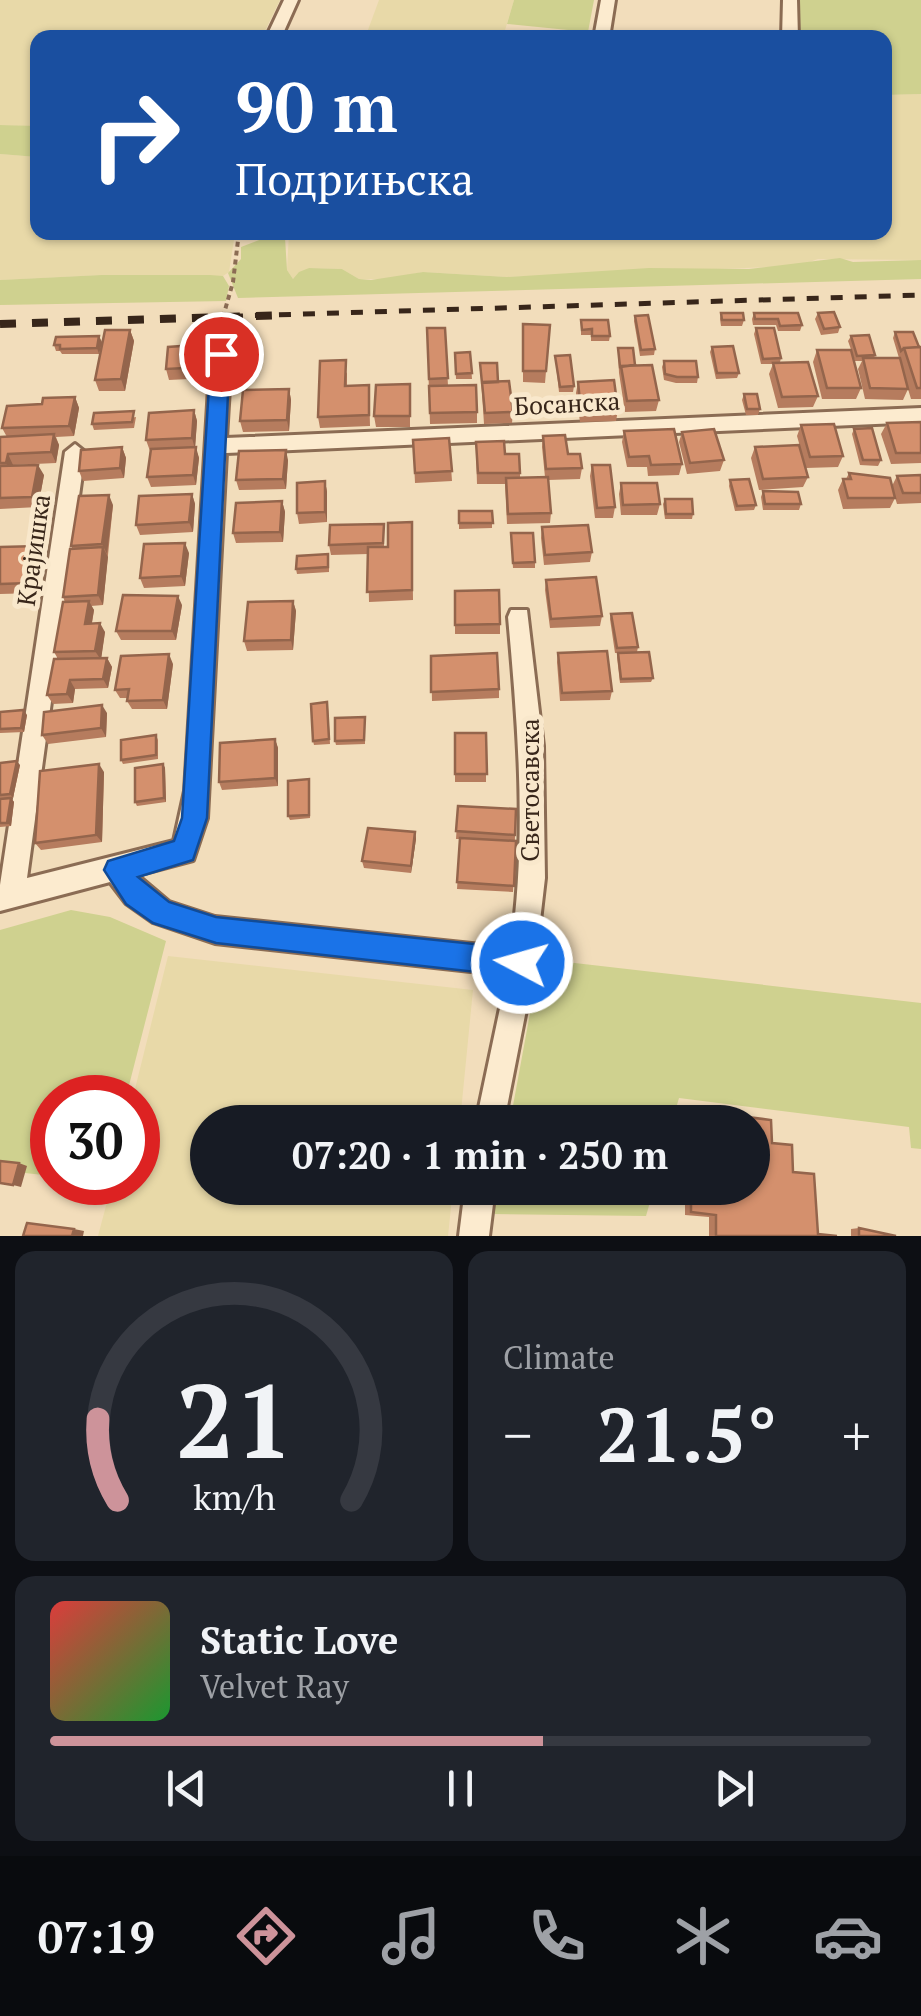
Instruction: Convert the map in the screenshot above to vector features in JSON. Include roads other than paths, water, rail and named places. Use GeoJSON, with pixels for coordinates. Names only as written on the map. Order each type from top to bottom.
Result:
{"type":"FeatureCollection","features":[{"type":"Feature","properties":{"kind":"street"},"geometry":{"type":"LineString","coordinates":[[278,30],[291,0]]}},
{"type":"Feature","properties":{"kind":"street"},"geometry":{"type":"LineString","coordinates":[[602,30],[608,0]]}},
{"type":"Feature","properties":{"kind":"street"},"geometry":{"type":"LineString","coordinates":[[790,0],[790,30]]}},
{"type":"Feature","properties":{"kind":"street"},"geometry":{"type":"LineString","coordinates":[[6,896],[184,851],[197,791],[221,354]]}},
{"type":"Feature","properties":{"kind":"street","name":"Босанска"},"geometry":{"type":"LineString","coordinates":[[216,446],[921,414]]}},
{"type":"Feature","properties":{"kind":"street","name":"Крајишка"},"geometry":{"type":"LineString","coordinates":[[6,896],[75,452]]}},
{"type":"Feature","properties":{"kind":"street","name":"Светосавска"},"geometry":{"type":"LineString","coordinates":[[493,1105],[522,963],[531,834],[529,713],[519,617]]}},
{"type":"Feature","properties":{"kind":"street"},"geometry":{"type":"LineString","coordinates":[[117,870],[135,894],[162,913],[216,930],[522,963]]}},
{"type":"Feature","properties":{"kind":"street"},"geometry":{"type":"LineString","coordinates":[[474,1236],[478,1205]]}},
{"type":"Feature","properties":{"kind":"railway"},"geometry":{"type":"LineString","coordinates":[[207,317],[921,295]]}},
{"type":"Feature","properties":{"kind":"railway"},"geometry":{"type":"LineString","coordinates":[[0,324],[286,315]]}}]}
